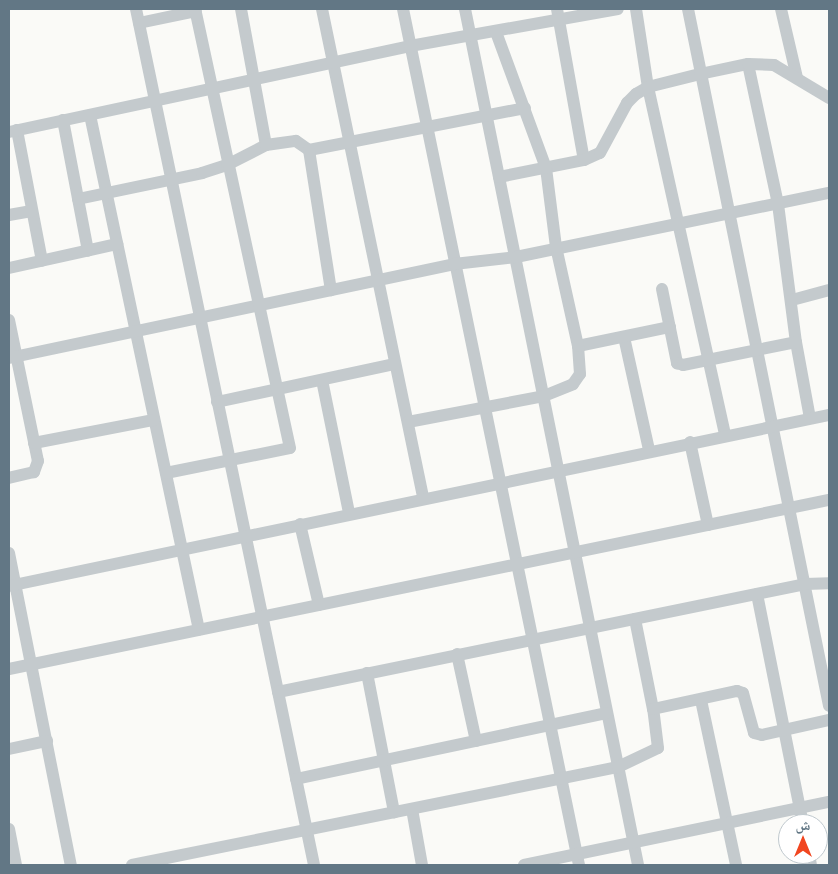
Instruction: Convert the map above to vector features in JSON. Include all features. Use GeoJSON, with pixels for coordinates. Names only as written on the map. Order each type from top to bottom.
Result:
{"type":"FeatureCollection","features":[{"type":"Feature","properties":{"kind":"street"},"geometry":{"type":"LineString","coordinates":[[136,9],[314,865]]}},
{"type":"Feature","properties":{"kind":"street"},"geometry":{"type":"LineString","coordinates":[[241,9],[266,145]]}},
{"type":"Feature","properties":{"kind":"street"},"geometry":{"type":"LineString","coordinates":[[322,9],[408,422],[422,498]]}},
{"type":"Feature","properties":{"kind":"street"},"geometry":{"type":"LineString","coordinates":[[403,9],[578,860]]}},
{"type":"Feature","properties":{"kind":"street"},"geometry":{"type":"LineString","coordinates":[[465,9],[560,470],[591,626],[606,714],[638,865]]}},
{"type":"Feature","properties":{"kind":"street"},"geometry":{"type":"LineString","coordinates":[[42,260],[13,131],[410,46],[470,34],[496,32],[558,15],[618,9]]}},
{"type":"Feature","properties":{"kind":"street"},"geometry":{"type":"LineString","coordinates":[[636,9],[648,87],[680,222],[707,360],[725,435]]}},
{"type":"Feature","properties":{"kind":"street"},"geometry":{"type":"LineString","coordinates":[[688,9],[829,706]]}},
{"type":"Feature","properties":{"kind":"street"},"geometry":{"type":"LineString","coordinates":[[781,9],[797,78]]}},
{"type":"Feature","properties":{"kind":"street"},"geometry":{"type":"LineString","coordinates":[[139,23],[196,10],[227,165],[260,305],[290,448],[166,473]]}},
{"type":"Feature","properties":{"kind":"street"},"geometry":{"type":"LineString","coordinates":[[558,15],[584,160]]}},
{"type":"Feature","properties":{"kind":"street"},"geometry":{"type":"LineString","coordinates":[[408,422],[544,396],[577,380],[580,374],[578,346],[556,246],[546,168],[496,32]]}},
{"type":"Feature","properties":{"kind":"street"},"geometry":{"type":"LineString","coordinates":[[748,64],[778,204],[796,342],[810,418]]}},
{"type":"Feature","properties":{"kind":"street"},"geometry":{"type":"LineString","coordinates":[[499,177],[584,160],[600,152],[627,103],[648,87],[700,74],[748,64],[774,65],[829,98]]}},
{"type":"Feature","properties":{"kind":"street"},"geometry":{"type":"LineString","coordinates":[[309,150],[487,113],[525,108]]}},
{"type":"Feature","properties":{"kind":"street"},"geometry":{"type":"LineString","coordinates":[[90,115],[199,630]]}},
{"type":"Feature","properties":{"kind":"street"},"geometry":{"type":"LineString","coordinates":[[63,120],[88,251]]}},
{"type":"Feature","properties":{"kind":"street"},"geometry":{"type":"LineString","coordinates":[[78,199],[171,180],[227,165],[266,145],[296,141],[309,150],[331,290]]}},
{"type":"Feature","properties":{"kind":"street"},"geometry":{"type":"LineString","coordinates":[[12,357],[454,264],[516,257],[556,246],[829,193]]}},
{"type":"Feature","properties":{"kind":"street"},"geometry":{"type":"LineString","coordinates":[[9,215],[32,210]]}},
{"type":"Feature","properties":{"kind":"street"},"geometry":{"type":"LineString","coordinates":[[9,268],[117,244]]}},
{"type":"Feature","properties":{"kind":"street"},"geometry":{"type":"LineString","coordinates":[[662,289],[677,363],[707,360],[757,348],[796,342]]}},
{"type":"Feature","properties":{"kind":"street"},"geometry":{"type":"LineString","coordinates":[[792,300],[829,290]]}},
{"type":"Feature","properties":{"kind":"street"},"geometry":{"type":"LineString","coordinates":[[9,320],[12,357],[38,461],[34,472],[9,478]]}},
{"type":"Feature","properties":{"kind":"street"},"geometry":{"type":"LineString","coordinates":[[578,346],[670,326]]}},
{"type":"Feature","properties":{"kind":"street"},"geometry":{"type":"LineString","coordinates":[[624,337],[649,450]]}},
{"type":"Feature","properties":{"kind":"street"},"geometry":{"type":"LineString","coordinates":[[217,402],[395,364]]}},
{"type":"Feature","properties":{"kind":"street"},"geometry":{"type":"LineString","coordinates":[[322,380],[349,513]]}},
{"type":"Feature","properties":{"kind":"street"},"geometry":{"type":"LineString","coordinates":[[12,585],[649,450],[829,415]]}},
{"type":"Feature","properties":{"kind":"street"},"geometry":{"type":"LineString","coordinates":[[34,443],[154,420]]}},
{"type":"Feature","properties":{"kind":"street"},"geometry":{"type":"LineString","coordinates":[[690,442],[708,525]]}},
{"type":"Feature","properties":{"kind":"street"},"geometry":{"type":"LineString","coordinates":[[9,669],[829,500]]}},
{"type":"Feature","properties":{"kind":"street"},"geometry":{"type":"LineString","coordinates":[[300,524],[320,605]]}},
{"type":"Feature","properties":{"kind":"street"},"geometry":{"type":"LineString","coordinates":[[9,553],[12,585],[31,664],[71,865]]}},
{"type":"Feature","properties":{"kind":"street"},"geometry":{"type":"LineString","coordinates":[[278,692],[591,626],[635,619],[805,584],[829,583]]}},
{"type":"Feature","properties":{"kind":"street"},"geometry":{"type":"LineString","coordinates":[[757,594],[801,814]]}},
{"type":"Feature","properties":{"kind":"street"},"geometry":{"type":"LineString","coordinates":[[132,865],[182,860],[306,830],[618,767],[658,748],[653,709],[635,619]]}},
{"type":"Feature","properties":{"kind":"street"},"geometry":{"type":"LineString","coordinates":[[457,654],[476,742]]}},
{"type":"Feature","properties":{"kind":"street"},"geometry":{"type":"LineString","coordinates":[[366,673],[394,812]]}},
{"type":"Feature","properties":{"kind":"street"},"geometry":{"type":"LineString","coordinates":[[653,709],[737,691],[743,693],[754,734],[784,730],[829,720]]}},
{"type":"Feature","properties":{"kind":"street"},"geometry":{"type":"LineString","coordinates":[[701,700],[736,865]]}},
{"type":"Feature","properties":{"kind":"street"},"geometry":{"type":"LineString","coordinates":[[296,779],[606,714]]}},
{"type":"Feature","properties":{"kind":"street"},"geometry":{"type":"LineString","coordinates":[[9,749],[46,742]]}},
{"type":"Feature","properties":{"kind":"street"},"geometry":{"type":"LineString","coordinates":[[524,865],[578,860],[633,843],[829,802]]}},
{"type":"Feature","properties":{"kind":"street"},"geometry":{"type":"LineString","coordinates":[[412,809],[422,865]]}},
{"type":"Feature","properties":{"kind":"street"},"geometry":{"type":"LineString","coordinates":[[9,829],[10,843],[16,865]]}}]}
